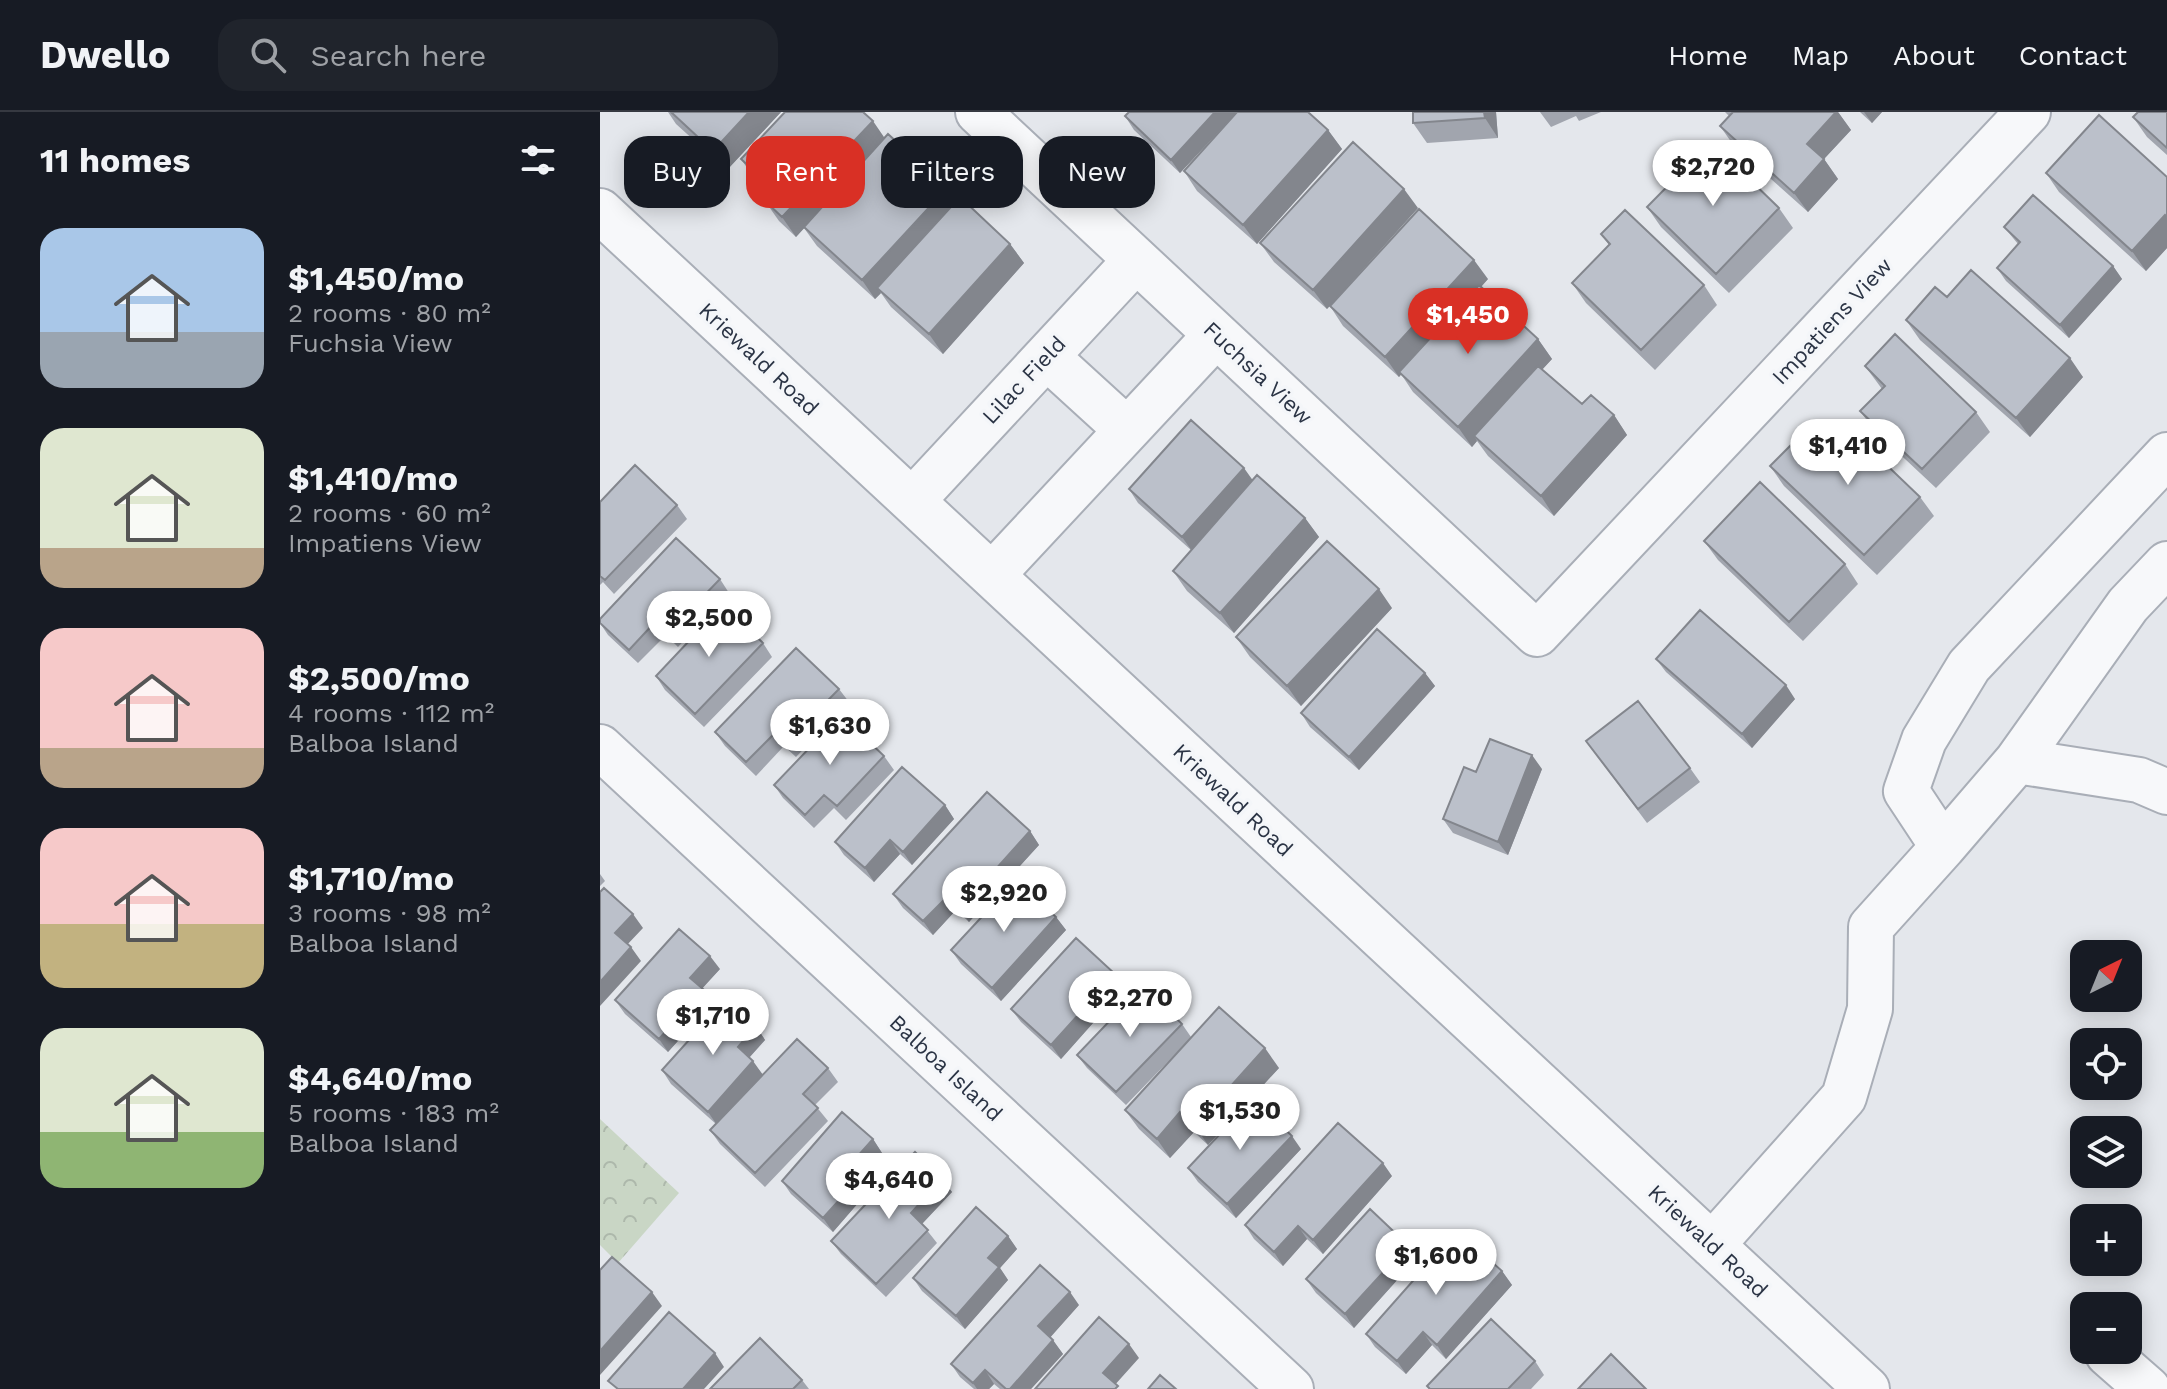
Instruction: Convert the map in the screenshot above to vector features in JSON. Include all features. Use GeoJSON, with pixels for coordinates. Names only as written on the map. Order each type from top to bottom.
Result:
{"type":"FeatureCollection","features":[{"type":"Feature","properties":{"kind":"street","name":"Fuchsia View"},"geometry":{"type":"LineString","coordinates":[[978,112],[1537,634]]}},
{"type":"Feature","properties":{"kind":"street","name":"Impatiens View"},"geometry":{"type":"LineString","coordinates":[[1537,634],[2028,112]]}},
{"type":"Feature","properties":{"kind":"street","name":"Kriewald Road"},"geometry":{"type":"LineString","coordinates":[[600,211],[1867,1389]]}},
{"type":"Feature","properties":{"kind":"street","name":"Lilac Field"},"geometry":{"type":"LineString","coordinates":[[912,501],[1136,260]]}},
{"type":"Feature","properties":{"kind":"street"},"geometry":{"type":"LineString","coordinates":[[992,575],[1216,335]]}},
{"type":"Feature","properties":{"kind":"street"},"geometry":{"type":"LineString","coordinates":[[1047,357],[1127,430]]}},
{"type":"Feature","properties":{"kind":"street"},"geometry":{"type":"LineString","coordinates":[[1943,847],[1906,791],[1924,740],[1969,666],[2167,455]]}},
{"type":"Feature","properties":{"kind":"street"},"geometry":{"type":"LineString","coordinates":[[1712,1245],[1844,1097],[1870,1009],[1871,927],[2017,761],[2128,605],[2167,564]]}},
{"type":"Feature","properties":{"kind":"street","name":"Balboa Island"},"geometry":{"type":"LineString","coordinates":[[600,747],[1291,1389]]}},
{"type":"Feature","properties":{"kind":"street"},"geometry":{"type":"LineString","coordinates":[[2017,761],[2158,775]]}},
{"type":"Feature","properties":{"kind":"street"},"geometry":{"type":"LineString","coordinates":[[2119,1364],[2148,1389]]}},
{"type":"Feature","properties":{"kind":"green space"},"geometry":{"type":"Polygon","coordinates":[[[600,1119],[679,1193],[618,1263],[600,1245],[600,1119]]]}},
{"type":"Feature","properties":{"kind":"building"},"geometry":{"type":"Polygon","coordinates":[[[671,112],[749,112],[727,136],[697,136],[671,112]]]}},
{"type":"Feature","properties":{"kind":"building"},"geometry":{"type":"Polygon","coordinates":[[[785,112],[863,112],[873,121],[859,136],[763,136],[785,112]]]}},
{"type":"Feature","properties":{"kind":"building"},"geometry":{"type":"Polygon","coordinates":[[[1129,112],[1215,112],[1171,160],[1155,145],[1155,136],[1146,136],[1125,116],[1129,112]]]}},
{"type":"Feature","properties":{"kind":"building"},"geometry":{"type":"Polygon","coordinates":[[[1237,112],[1308,112],[1328,130],[1243,225],[1184,171],[1237,112]]]}},
{"type":"Feature","properties":{"kind":"building"},"geometry":{"type":"Polygon","coordinates":[[[1413,112],[1484,112],[1485,118],[1413,123],[1413,112]]]}},
{"type":"Feature","properties":{"kind":"building"},"geometry":{"type":"Polygon","coordinates":[[[1733,112],[1836,112],[1807,144],[1824,159],[1794,193],[1720,126],[1733,112]]]}},
{"type":"Feature","properties":{"kind":"building"},"geometry":{"type":"Polygon","coordinates":[[[2138,112],[2167,112],[2167,148],[2133,117],[2138,112]]]}},
{"type":"Feature","properties":{"kind":"building"},"geometry":{"type":"Polygon","coordinates":[[[2099,115],[2167,177],[2167,217],[2165,215],[2132,251],[2046,173],[2099,115]]]}},
{"type":"Feature","properties":{"kind":"building"},"geometry":{"type":"Polygon","coordinates":[[[881,142],[881,208],[929,208],[862,280],[804,227],[821,208],[865,208],[865,159],[881,142]]]}},
{"type":"Feature","properties":{"kind":"building"},"geometry":{"type":"Polygon","coordinates":[[[1353,142],[1404,189],[1313,290],[1260,243],[1353,142]]]}},
{"type":"Feature","properties":{"kind":"building"},"geometry":{"type":"Polygon","coordinates":[[[1711,142],[1779,208],[1716,274],[1647,207],[1711,142]]]}},
{"type":"Feature","properties":{"kind":"building"},"geometry":{"type":"Polygon","coordinates":[[[2033,195],[2113,266],[2060,325],[1997,268],[2020,242],[2004,227],[2033,195]]]}},
{"type":"Feature","properties":{"kind":"building"},"geometry":{"type":"Polygon","coordinates":[[[772,208],[791,208],[782,217],[772,208]]]}},
{"type":"Feature","properties":{"kind":"building"},"geometry":{"type":"Polygon","coordinates":[[[950,208],[972,208],[1010,244],[929,334],[877,288],[950,208]]]}},
{"type":"Feature","properties":{"kind":"building"},"geometry":{"type":"Polygon","coordinates":[[[1419,209],[1474,260],[1385,357],[1330,306],[1419,209]]]}},
{"type":"Feature","properties":{"kind":"building"},"geometry":{"type":"Polygon","coordinates":[[[1625,210],[1704,285],[1641,350],[1572,283],[1610,244],[1601,234],[1625,210]]]}},
{"type":"Feature","properties":{"kind":"building"},"geometry":{"type":"Polygon","coordinates":[[[1971,270],[2070,358],[2016,418],[1906,320],[1935,287],[1947,297],[1971,270]]]}},
{"type":"Feature","properties":{"kind":"building"},"geometry":{"type":"Polygon","coordinates":[[[1479,285],[1538,339],[1458,427],[1399,372],[1479,285]]]}},
{"type":"Feature","properties":{"kind":"building"},"geometry":{"type":"Polygon","coordinates":[[[1895,334],[1976,412],[1922,469],[1860,411],[1885,386],[1865,366],[1895,334]]]}},
{"type":"Feature","properties":{"kind":"building"},"geometry":{"type":"Polygon","coordinates":[[[1538,366],[1582,404],[1591,395],[1614,415],[1541,496],[1474,436],[1538,366]]]}},
{"type":"Feature","properties":{"kind":"building"},"geometry":{"type":"Polygon","coordinates":[[[1191,420],[1244,468],[1182,537],[1129,489],[1191,420]]]}},
{"type":"Feature","properties":{"kind":"building"},"geometry":{"type":"Polygon","coordinates":[[[1847,427],[1920,497],[1864,555],[1770,466],[1801,435],[1821,454],[1847,427]]]}},
{"type":"Feature","properties":{"kind":"building"},"geometry":{"type":"Polygon","coordinates":[[[635,465],[677,505],[605,580],[600,576],[600,502],[635,465]]]}},
{"type":"Feature","properties":{"kind":"building"},"geometry":{"type":"Polygon","coordinates":[[[1257,475],[1305,518],[1220,613],[1173,571],[1257,475]]]}},
{"type":"Feature","properties":{"kind":"building"},"geometry":{"type":"Polygon","coordinates":[[[1760,482],[1845,564],[1789,622],[1704,541],[1760,482]]]}},
{"type":"Feature","properties":{"kind":"building"},"geometry":{"type":"Polygon","coordinates":[[[676,538],[720,579],[668,633],[656,621],[629,650],[600,623],[600,619],[676,538]]]}},
{"type":"Feature","properties":{"kind":"building"},"geometry":{"type":"Polygon","coordinates":[[[1327,541],[1379,589],[1287,686],[1236,637],[1327,541]]]}},
{"type":"Feature","properties":{"kind":"building"},"geometry":{"type":"Polygon","coordinates":[[[723,605],[763,643],[695,714],[656,676],[723,605]]]}},
{"type":"Feature","properties":{"kind":"building"},"geometry":{"type":"Polygon","coordinates":[[[1700,610],[1786,685],[1742,734],[1656,659],[1700,610]]]}},
{"type":"Feature","properties":{"kind":"building"},"geometry":{"type":"Polygon","coordinates":[[[1377,629],[1425,673],[1349,757],[1301,713],[1377,629]]]}},
{"type":"Feature","properties":{"kind":"building"},"geometry":{"type":"Polygon","coordinates":[[[796,648],[839,689],[786,743],[775,733],[746,762],[715,732],[796,648]]]}},
{"type":"Feature","properties":{"kind":"building"},"geometry":{"type":"Polygon","coordinates":[[[1638,701],[1690,768],[1638,809],[1586,741],[1638,701]]]}},
{"type":"Feature","properties":{"kind":"building"},"geometry":{"type":"Polygon","coordinates":[[[841,715],[884,756],[837,806],[824,795],[805,815],[774,785],[841,715]]]}},
{"type":"Feature","properties":{"kind":"building"},"geometry":{"type":"Polygon","coordinates":[[[1490,739],[1532,755],[1498,842],[1443,819],[1464,767],[1476,772],[1490,739]]]}},
{"type":"Feature","properties":{"kind":"building"},"geometry":{"type":"Polygon","coordinates":[[[902,767],[945,805],[903,852],[890,840],[865,868],[835,842],[902,767]]]}},
{"type":"Feature","properties":{"kind":"building"},"geometry":{"type":"Polygon","coordinates":[[[987,792],[1030,831],[960,909],[947,897],[923,921],[893,894],[987,792]]]}},
{"type":"Feature","properties":{"kind":"building"},"geometry":{"type":"Polygon","coordinates":[[[1016,880],[1056,917],[992,988],[951,950],[1016,880]]]}},
{"type":"Feature","properties":{"kind":"building"},"geometry":{"type":"Polygon","coordinates":[[[604,888],[633,914],[615,933],[631,947],[600,982],[600,892],[604,888]]]}},
{"type":"Feature","properties":{"kind":"building"},"geometry":{"type":"Polygon","coordinates":[[[679,929],[710,956],[690,978],[703,989],[659,1039],[615,1000],[679,929]]]}},
{"type":"Feature","properties":{"kind":"building"},"geometry":{"type":"Polygon","coordinates":[[[1076,938],[1115,974],[1051,1045],[1011,1009],[1076,938]]]}},
{"type":"Feature","properties":{"kind":"building"},"geometry":{"type":"Polygon","coordinates":[[[1143,986],[1182,1024],[1116,1092],[1077,1055],[1143,986]]]}},
{"type":"Feature","properties":{"kind":"building"},"geometry":{"type":"Polygon","coordinates":[[[726,999],[756,1026],[738,1047],[753,1061],[708,1112],[662,1070],[726,999]]]}},
{"type":"Feature","properties":{"kind":"building"},"geometry":{"type":"Polygon","coordinates":[[[1219,1007],[1265,1048],[1195,1126],[1180,1112],[1157,1139],[1125,1110],[1219,1007]]]}},
{"type":"Feature","properties":{"kind":"building"},"geometry":{"type":"Polygon","coordinates":[[[797,1039],[828,1068],[803,1094],[818,1108],[755,1173],[710,1130],[797,1039]]]}},
{"type":"Feature","properties":{"kind":"building"},"geometry":{"type":"Polygon","coordinates":[[[1253,1099],[1292,1136],[1227,1204],[1188,1168],[1253,1099]]]}},
{"type":"Feature","properties":{"kind":"building"},"geometry":{"type":"Polygon","coordinates":[[[842,1112],[873,1139],[857,1157],[869,1167],[823,1218],[782,1181],[842,1112]]]}},
{"type":"Feature","properties":{"kind":"building"},"geometry":{"type":"Polygon","coordinates":[[[1338,1123],[1383,1163],[1313,1240],[1298,1226],[1274,1252],[1245,1225],[1338,1123]]]}},
{"type":"Feature","properties":{"kind":"building"},"geometry":{"type":"Polygon","coordinates":[[[915,1152],[942,1179],[911,1213],[928,1230],[876,1284],[831,1241],[915,1152]]]}},
{"type":"Feature","properties":{"kind":"building"},"geometry":{"type":"Polygon","coordinates":[[[976,1207],[1008,1236],[988,1258],[999,1267],[956,1316],[913,1278],[976,1207]]]}},
{"type":"Feature","properties":{"kind":"building"},"geometry":{"type":"Polygon","coordinates":[[[1370,1209],[1408,1245],[1345,1314],[1306,1279],[1370,1209]]]}},
{"type":"Feature","properties":{"kind":"building"},"geometry":{"type":"Polygon","coordinates":[[[1457,1231],[1502,1271],[1437,1345],[1423,1332],[1397,1361],[1366,1334],[1457,1231]]]}},
{"type":"Feature","properties":{"kind":"building"},"geometry":{"type":"Polygon","coordinates":[[[612,1257],[652,1292],[600,1351],[600,1270],[612,1257]]]}},
{"type":"Feature","properties":{"kind":"building"},"geometry":{"type":"Polygon","coordinates":[[[1040,1265],[1070,1292],[1038,1326],[1053,1340],[1010,1389],[1006,1389],[985,1370],[973,1383],[951,1364],[1040,1265]]]}},
{"type":"Feature","properties":{"kind":"building"},"geometry":{"type":"Polygon","coordinates":[[[669,1312],[715,1353],[683,1389],[618,1389],[608,1381],[669,1312]]]}},
{"type":"Feature","properties":{"kind":"building"},"geometry":{"type":"Polygon","coordinates":[[[1099,1317],[1129,1344],[1103,1373],[1118,1386],[1115,1389],[1035,1389],[1099,1317]]]}},
{"type":"Feature","properties":{"kind":"building"},"geometry":{"type":"Polygon","coordinates":[[[1491,1319],[1535,1361],[1508,1389],[1430,1389],[1427,1386],[1491,1319]]]}},
{"type":"Feature","properties":{"kind":"building"},"geometry":{"type":"Polygon","coordinates":[[[760,1338],[802,1380],[793,1389],[710,1389],[760,1338]]]}},
{"type":"Feature","properties":{"kind":"building"},"geometry":{"type":"Polygon","coordinates":[[[1611,1354],[1646,1389],[1578,1389],[1611,1354]]]}},
{"type":"Feature","properties":{"kind":"building"},"geometry":{"type":"Polygon","coordinates":[[[1160,1375],[1176,1389],[1148,1389],[1160,1375]]]}}]}
